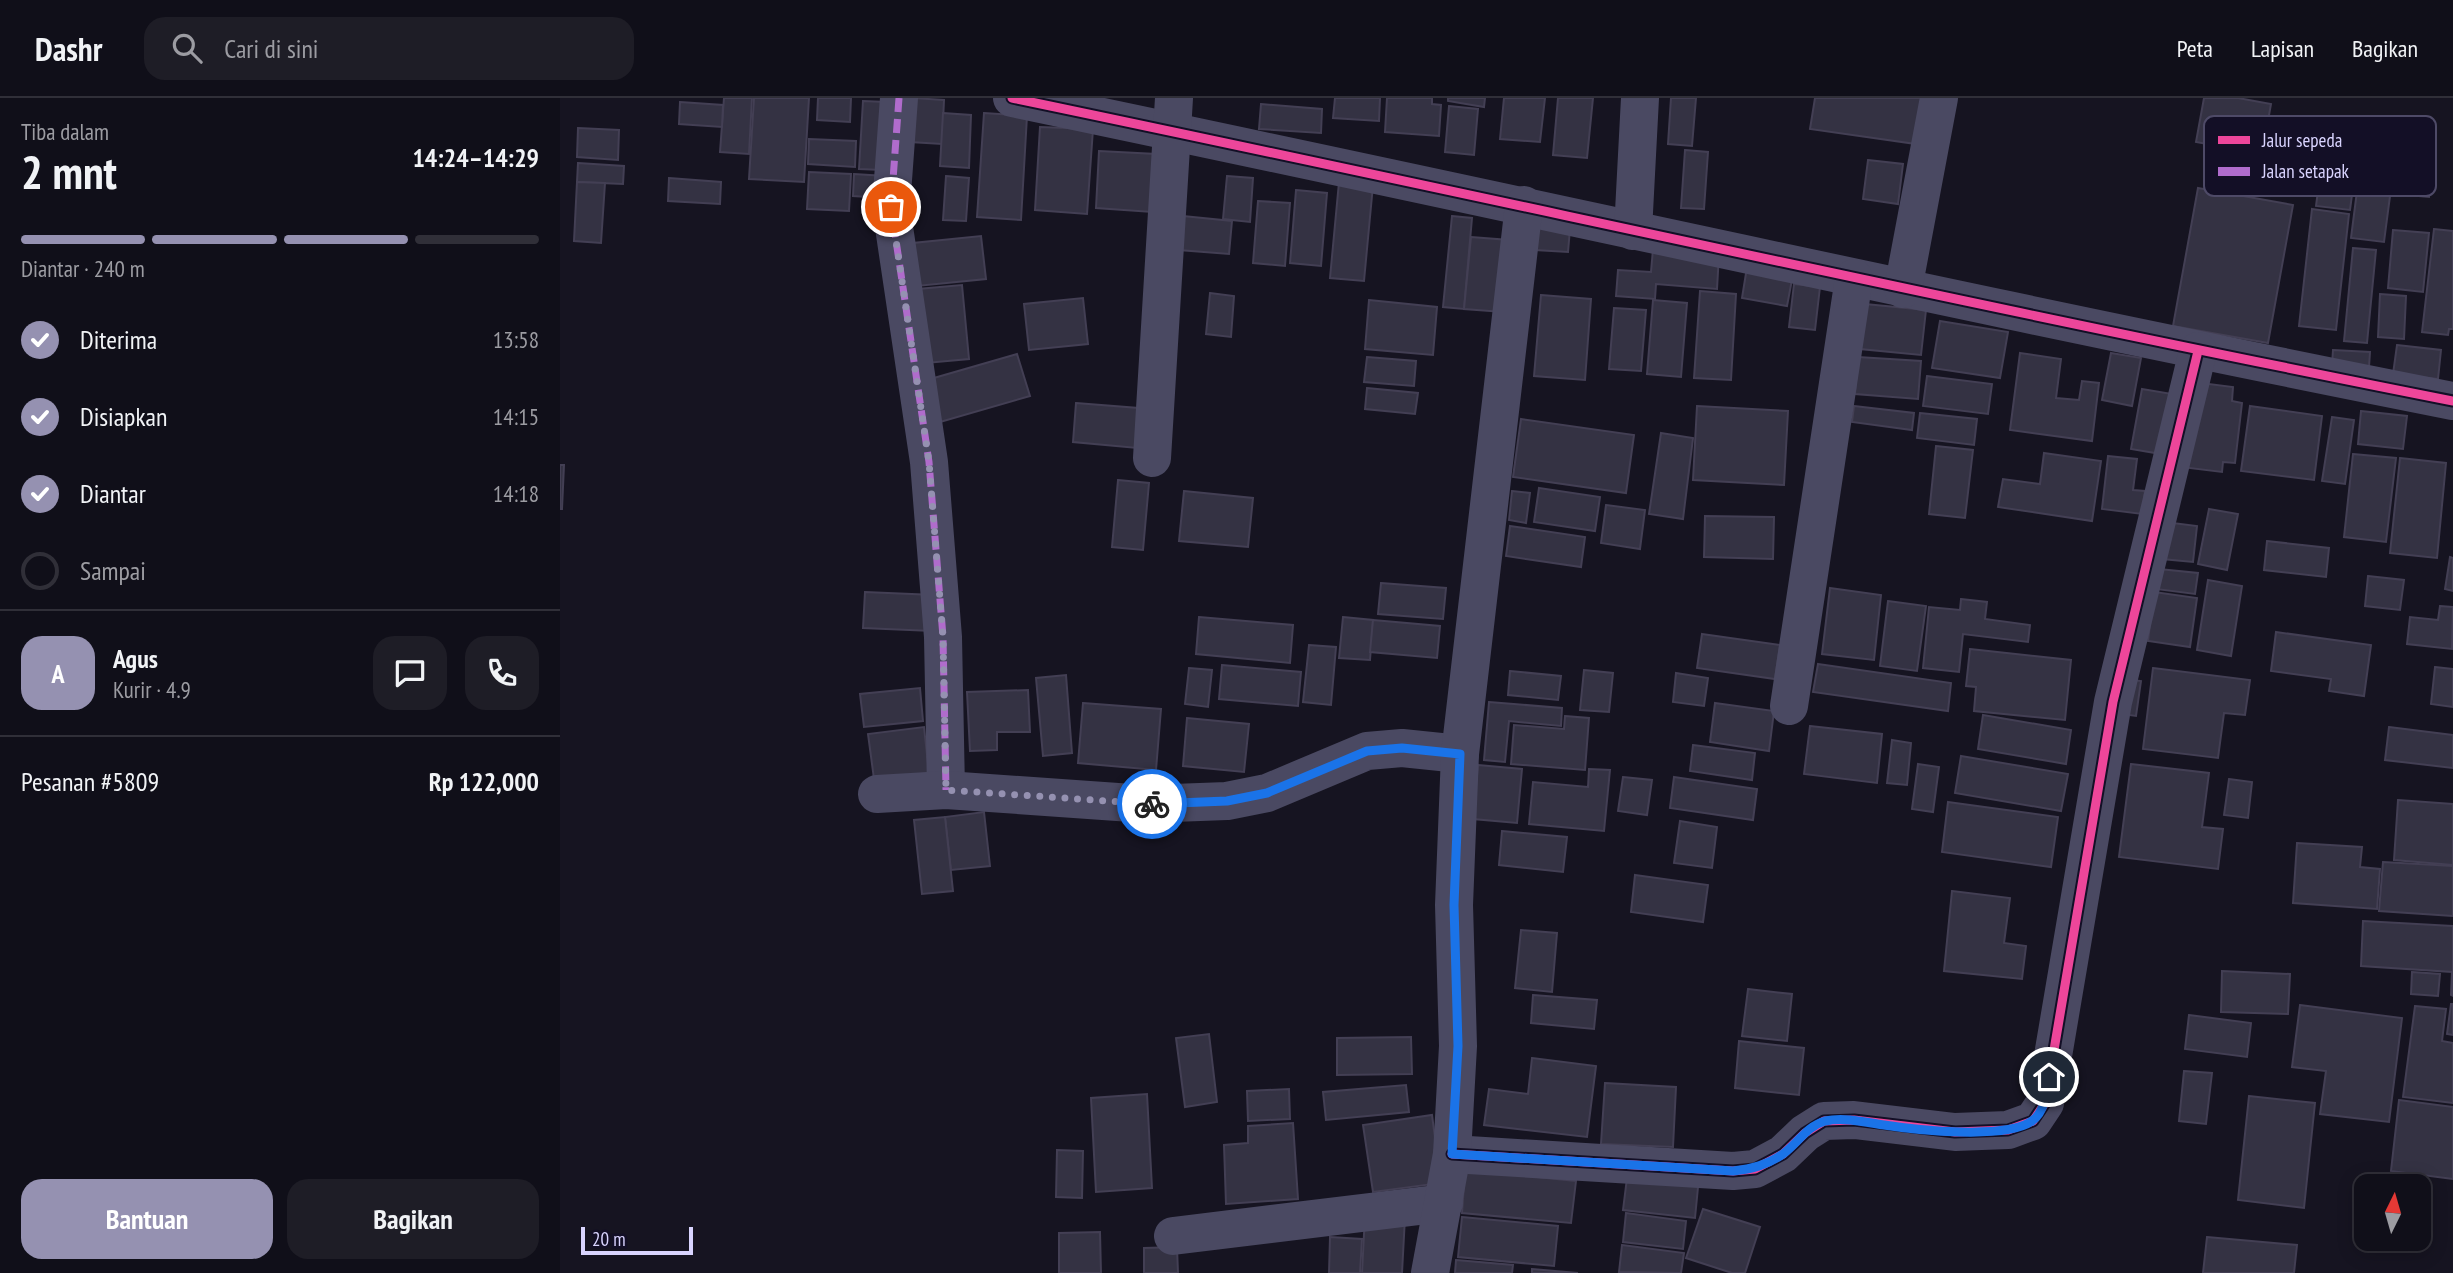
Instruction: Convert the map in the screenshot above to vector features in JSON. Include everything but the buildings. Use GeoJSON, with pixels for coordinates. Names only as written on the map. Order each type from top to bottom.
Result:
{"type":"FeatureCollection","features":[{"type":"Feature","properties":{"kind":"street"},"geometry":{"type":"LineString","coordinates":[[899,98],[891,207],[929,462],[943,637],[946,790]]}},
{"type":"Feature","properties":{"kind":"street"},"geometry":{"type":"LineString","coordinates":[[1012,98],[1174,115],[1633,231],[2198,351],[2453,401]]}},
{"type":"Feature","properties":{"kind":"street"},"geometry":{"type":"LineString","coordinates":[[1633,231],[1640,98]]}},
{"type":"Feature","properties":{"kind":"street"},"geometry":{"type":"LineString","coordinates":[[1903,289],[1939,98]]}},
{"type":"Feature","properties":{"kind":"street"},"geometry":{"type":"LineString","coordinates":[[1152,458],[1174,115]]}},
{"type":"Feature","properties":{"kind":"street"},"geometry":{"type":"LineString","coordinates":[[1430,1273],[1452,1154],[1458,1046],[1454,905],[1460,754],[1524,205]]}},
{"type":"Feature","properties":{"kind":"street"},"geometry":{"type":"LineString","coordinates":[[1788,706],[1854,278]]}},
{"type":"Feature","properties":{"kind":"street"},"geometry":{"type":"LineString","coordinates":[[1452,1154],[1733,1171],[1755,1169],[1765,1164],[1783,1154],[1805,1133],[1824,1121],[1854,1120],[1955,1132],[2008,1130],[2033,1121],[2045,1103],[2113,702],[2198,351]]}},
{"type":"Feature","properties":{"kind":"street"},"geometry":{"type":"LineString","coordinates":[[877,794],[946,790],[1146,804],[1227,801],[1267,793],[1367,751],[1402,748],[1460,754]]}},
{"type":"Feature","properties":{"kind":"street"},"geometry":{"type":"LineString","coordinates":[[1173,1236],[1444,1203]]}},
{"type":"Feature","properties":{"kind":"marked path"},"geometry":{"type":"LineString","coordinates":[[899,98],[891,207],[929,462],[943,637],[946,790]]}},
{"type":"Feature","properties":{"kind":"cycle path"},"geometry":{"type":"LineString","coordinates":[[1012,98],[2092,328],[2453,401]]}},
{"type":"Feature","properties":{"kind":"cycle path"},"geometry":{"type":"LineString","coordinates":[[1452,1154],[1733,1171],[1755,1169],[1783,1154],[1805,1133],[1824,1121],[1854,1120],[1955,1132],[2008,1130],[2033,1121],[2045,1103],[2113,702],[2198,351]]}},
{"type":"Feature","properties":{"kind":"way so far"},"geometry":{"type":"LineString","coordinates":[[891,207],[929,462],[943,637],[946,790],[1152,804]]}},
{"type":"Feature","properties":{"kind":"route"},"geometry":{"type":"LineString","coordinates":[[1152,804],[1227,801],[1267,793],[1367,751],[1402,748],[1460,754],[1454,905],[1458,1046],[1452,1154],[1733,1171],[1755,1169],[1783,1154],[1805,1133],[1824,1121],[1854,1120],[1955,1132],[2008,1130],[2033,1121],[2045,1103],[2049,1077]]}}]}
